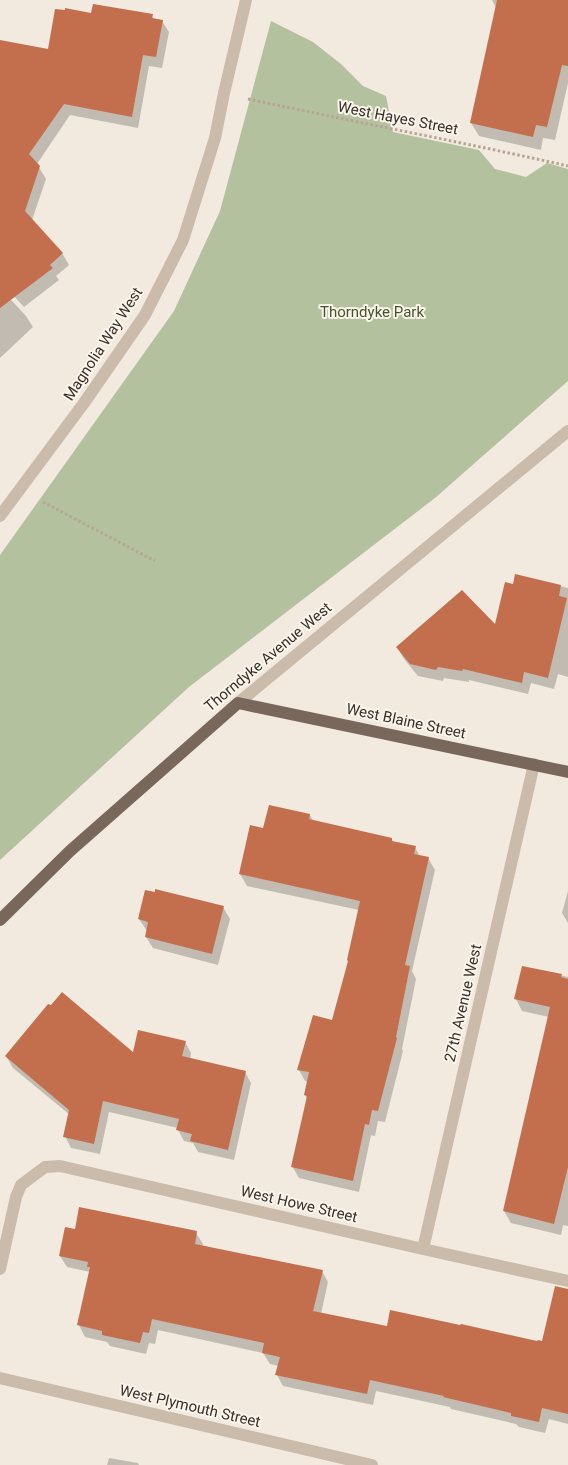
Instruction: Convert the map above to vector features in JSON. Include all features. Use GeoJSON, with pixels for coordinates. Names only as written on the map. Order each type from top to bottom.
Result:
{"type":"FeatureCollection","features":[{"type":"Feature","properties":{"kind":"main road","name":"West Blaine Street"},"geometry":{"type":"LineString","coordinates":[[238,702],[568,772]]}},
{"type":"Feature","properties":{"kind":"main road","name":"Thorndyke Avenue West"},"geometry":{"type":"LineString","coordinates":[[0,920],[70,851],[238,702]]}},
{"type":"Feature","properties":{"kind":"street","name":"Magnolia Way West"},"geometry":{"type":"LineString","coordinates":[[0,516],[84,403],[145,315],[183,240],[215,138],[246,0]]}},
{"type":"Feature","properties":{"kind":"street","name":"Thorndyke Avenue West"},"geometry":{"type":"LineString","coordinates":[[238,702],[568,431]]}},
{"type":"Feature","properties":{"kind":"street","name":"27th Avenue West"},"geometry":{"type":"LineString","coordinates":[[423,1249],[534,764]]}},
{"type":"Feature","properties":{"kind":"street","name":"West Howe Street"},"geometry":{"type":"LineString","coordinates":[[0,1269],[16,1197],[22,1185],[25,1180],[45,1168],[60,1166],[568,1281]]}},
{"type":"Feature","properties":{"kind":"street","name":"West Plymouth Street"},"geometry":{"type":"LineString","coordinates":[[0,1378],[372,1465]]}},
{"type":"Feature","properties":{"kind":"path","name":"West Hayes Street"},"geometry":{"type":"LineString","coordinates":[[224,93],[368,125],[463,142],[568,166]]}},
{"type":"Feature","properties":{"kind":"path"},"geometry":{"type":"LineString","coordinates":[[16,494],[40,500],[155,561]]}},
{"type":"Feature","properties":{"kind":"green space","name":"Thorndyke Park"},"geometry":{"type":"Polygon","coordinates":[[[271,21],[313,42],[341,64],[363,86],[386,96],[393,132],[479,150],[495,169],[526,177],[547,163],[568,169],[568,381],[435,498],[189,687],[0,860],[0,555],[174,311],[220,211],[271,21]]]}},
{"type":"Feature","properties":{"kind":"building"},"geometry":{"type":"Polygon","coordinates":[[[497,0],[568,0],[568,66],[562,65],[547,127],[536,125],[533,137],[470,123],[497,0]]]}},
{"type":"Feature","properties":{"kind":"building"},"geometry":{"type":"Polygon","coordinates":[[[93,4],[153,14],[152,18],[163,20],[156,57],[143,55],[132,117],[64,104],[29,154],[40,166],[25,211],[63,253],[50,265],[53,268],[0,308],[0,40],[48,49],[55,9],[65,10],[65,8],[91,13],[93,4]]]}},
{"type":"Feature","properties":{"kind":"building"},"geometry":{"type":"Polygon","coordinates":[[[515,574],[561,585],[559,596],[567,598],[548,678],[524,672],[522,683],[463,669],[462,671],[438,667],[436,670],[410,664],[396,647],[462,590],[495,624],[505,582],[513,584],[515,574]]]}},
{"type":"Feature","properties":{"kind":"building"},"geometry":{"type":"Polygon","coordinates":[[[269,805],[310,814],[309,819],[392,838],[392,841],[416,846],[414,854],[429,857],[405,965],[410,966],[397,1038],[378,1111],[372,1110],[369,1125],[365,1124],[353,1181],[291,1167],[307,1096],[304,1095],[309,1072],[297,1070],[313,1015],[332,1020],[348,961],[360,901],[239,874],[250,825],[263,828],[269,805]]]}},
{"type":"Feature","properties":{"kind":"building"},"geometry":{"type":"Polygon","coordinates":[[[155,889],[224,906],[212,954],[145,937],[148,922],[138,919],[145,890],[155,892],[155,889]]]}},
{"type":"Feature","properties":{"kind":"building"},"geometry":{"type":"Polygon","coordinates":[[[522,966],[562,974],[561,977],[568,979],[568,1167],[554,1224],[503,1211],[550,1007],[514,999],[522,966]]]}},
{"type":"Feature","properties":{"kind":"building"},"geometry":{"type":"Polygon","coordinates":[[[62,992],[133,1052],[138,1030],[186,1041],[182,1056],[246,1071],[228,1150],[190,1141],[192,1134],[176,1130],[179,1119],[103,1101],[94,1144],[63,1137],[69,1110],[5,1056],[48,1004],[51,1005],[62,992]]]}},
{"type":"Feature","properties":{"kind":"building"},"geometry":{"type":"Polygon","coordinates":[[[79,1207],[197,1231],[195,1244],[323,1270],[313,1311],[387,1326],[390,1310],[542,1341],[555,1286],[568,1289],[568,1414],[542,1408],[539,1422],[511,1416],[511,1413],[444,1396],[370,1380],[367,1394],[275,1375],[280,1357],[262,1353],[264,1343],[152,1319],[149,1333],[143,1332],[140,1343],[102,1335],[102,1331],[77,1325],[90,1267],[87,1267],[88,1262],[59,1256],[65,1227],[75,1229],[79,1207]]]}}]}
